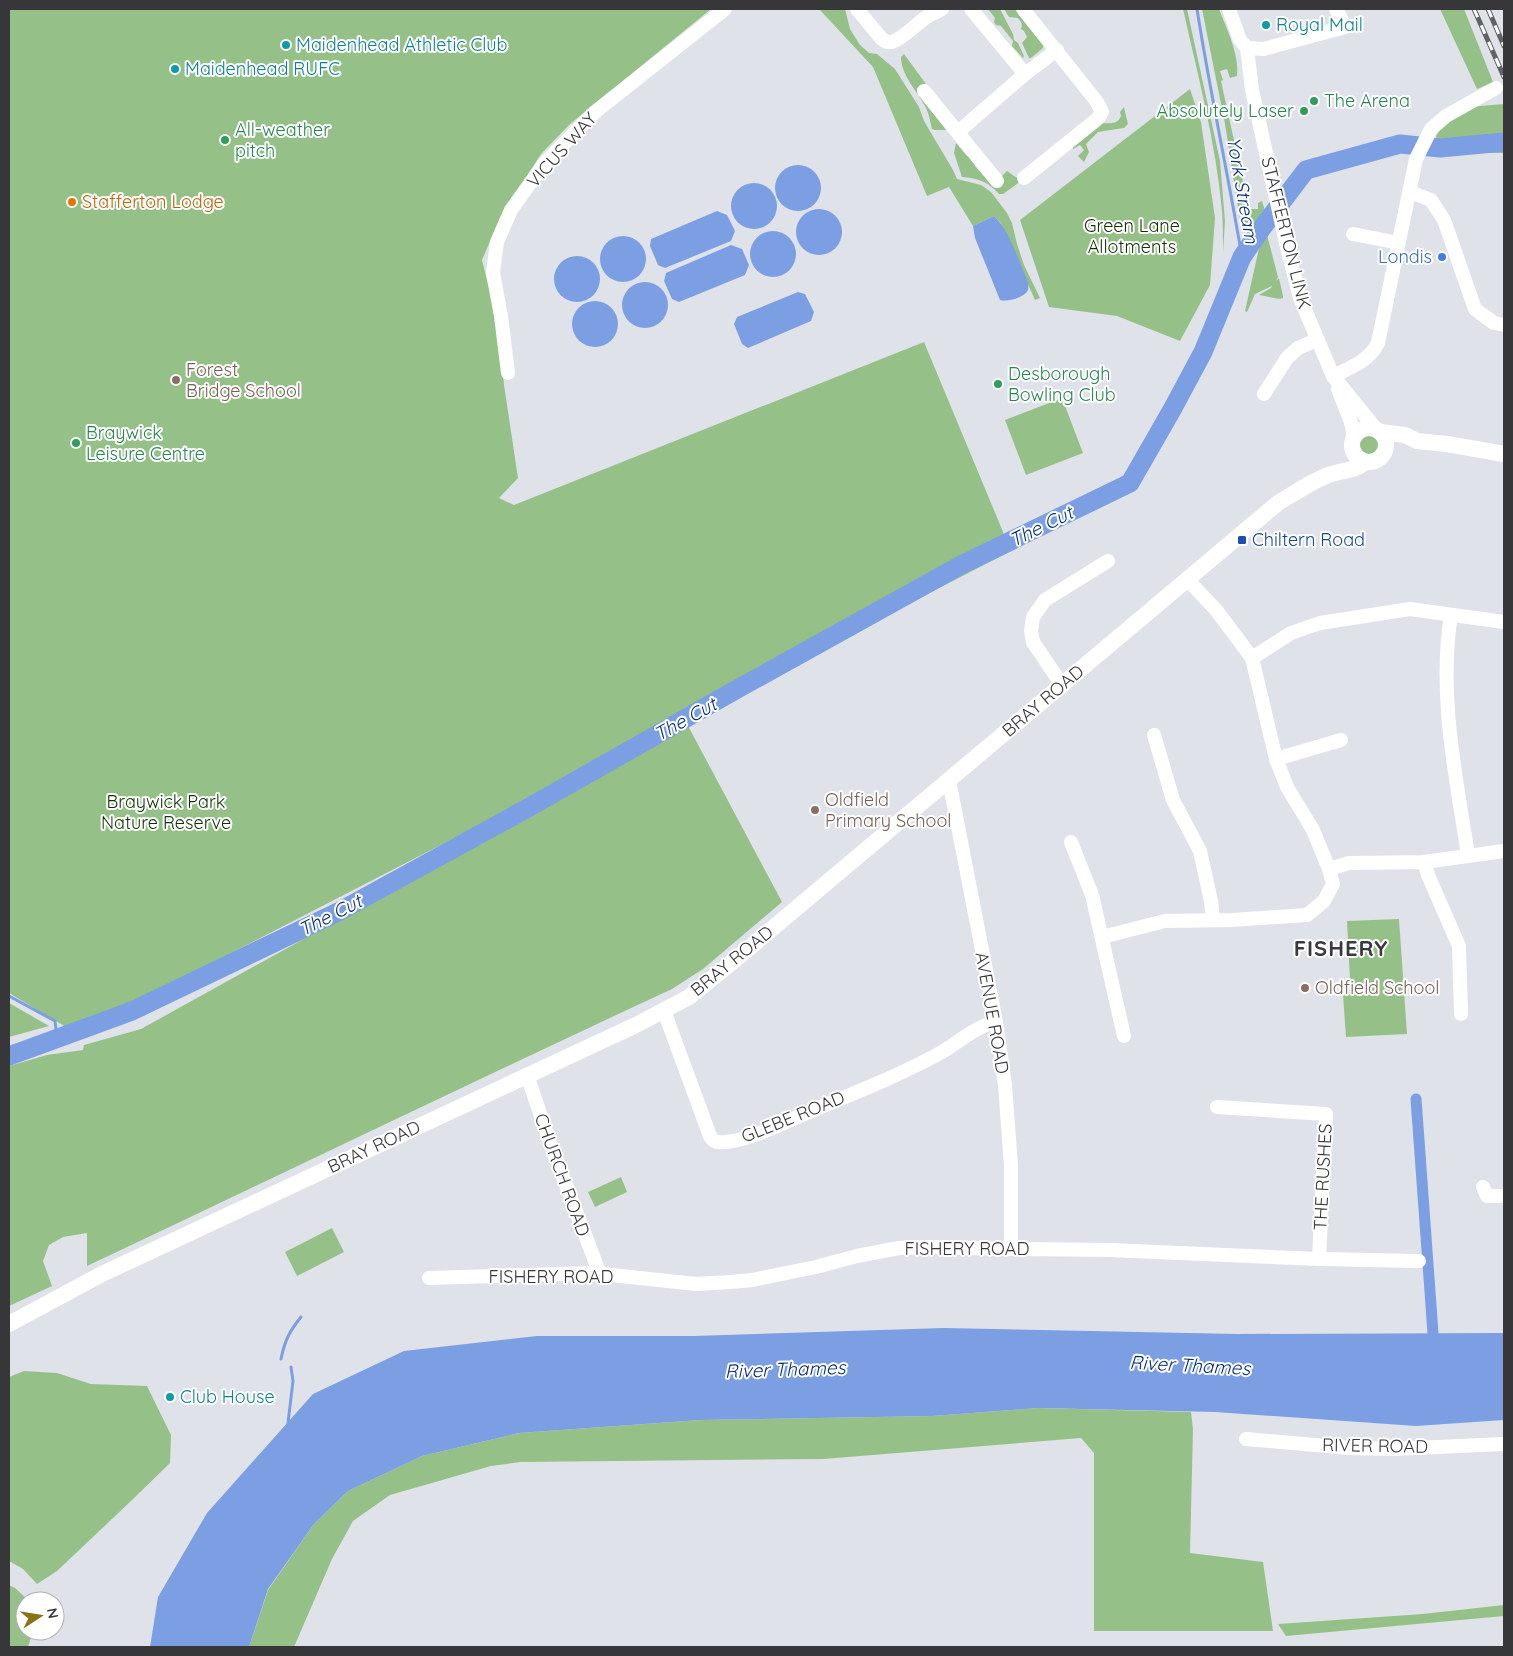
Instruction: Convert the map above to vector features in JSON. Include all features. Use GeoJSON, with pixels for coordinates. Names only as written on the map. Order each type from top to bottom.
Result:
{"type":"FeatureCollection","features":[{"type":"Feature","properties":{"kind":"main road"},"geometry":{"type":"LineString","coordinates":[[1329,475],[1362,430],[1368,428],[1404,435],[1417,441],[1448,444],[1504,454]]}},
{"type":"Feature","properties":{"kind":"main road"},"geometry":{"type":"LineString","coordinates":[[1384,432],[1386,441],[1385,452]]}},
{"type":"Feature","properties":{"kind":"main road"},"geometry":{"type":"LineString","coordinates":[[1353,442],[1356,456],[1366,462],[1377,460],[1385,452],[1417,441]]}},
{"type":"Feature","properties":{"kind":"main road","name":"BRAY ROAD"},"geometry":{"type":"LineString","coordinates":[[9,1324],[102,1274],[664,1011],[689,997],[1278,503],[1313,482],[1329,475],[1358,468],[1366,462]]}},
{"type":"Feature","properties":{"kind":"street","name":"VICUS WAY"},"geometry":{"type":"LineString","coordinates":[[508,373],[502,316],[493,273],[497,242],[511,210],[544,164],[594,112],[725,9]]}},
{"type":"Feature","properties":{"kind":"street"},"geometry":{"type":"LineString","coordinates":[[857,9],[886,42],[900,37],[930,14],[937,13],[942,9]]}},
{"type":"Feature","properties":{"kind":"street"},"geometry":{"type":"LineString","coordinates":[[971,9],[1025,74]]}},
{"type":"Feature","properties":{"kind":"street"},"geometry":{"type":"LineString","coordinates":[[1023,9],[1097,102],[1102,114],[1024,178]]}},
{"type":"Feature","properties":{"kind":"street"},"geometry":{"type":"LineString","coordinates":[[1229,9],[1240,40],[1247,48],[1264,49],[1345,27],[1336,9]]}},
{"type":"Feature","properties":{"kind":"street","name":"STAFFERTON LINK"},"geometry":{"type":"LineString","coordinates":[[1247,48],[1252,90],[1298,292],[1333,376],[1384,432]]}},
{"type":"Feature","properties":{"kind":"street"},"geometry":{"type":"LineString","coordinates":[[958,132],[1056,50]]}},
{"type":"Feature","properties":{"kind":"street"},"geometry":{"type":"LineString","coordinates":[[1353,442],[1351,422],[1333,376],[1368,357],[1378,343],[1416,159],[1431,128],[1446,116],[1496,88]]}},
{"type":"Feature","properties":{"kind":"street"},"geometry":{"type":"LineString","coordinates":[[924,91],[997,181]]}},
{"type":"Feature","properties":{"kind":"street"},"geometry":{"type":"LineString","coordinates":[[1410,192],[1431,200],[1444,220],[1475,309],[1494,323],[1504,325]]}},
{"type":"Feature","properties":{"kind":"street"},"geometry":{"type":"LineString","coordinates":[[1353,234],[1399,243]]}},
{"type":"Feature","properties":{"kind":"street"},"geometry":{"type":"LineString","coordinates":[[1264,394],[1287,358],[1298,348],[1317,340]]}},
{"type":"Feature","properties":{"kind":"street"},"geometry":{"type":"LineString","coordinates":[[1062,685],[1033,642],[1031,630],[1033,617],[1045,600],[1108,561]]}},
{"type":"Feature","properties":{"kind":"street"},"geometry":{"type":"LineString","coordinates":[[1102,938],[1165,921],[1232,920],[1307,915],[1324,901],[1333,884],[1313,830],[1287,787],[1276,759],[1252,658],[1216,611],[1187,579]]}},
{"type":"Feature","properties":{"kind":"street"},"geometry":{"type":"LineString","coordinates":[[1252,658],[1291,633],[1320,623],[1410,609],[1504,622]]}},
{"type":"Feature","properties":{"kind":"street"},"geometry":{"type":"LineString","coordinates":[[1451,615],[1448,632],[1447,716],[1468,855]]}},
{"type":"Feature","properties":{"kind":"street"},"geometry":{"type":"LineString","coordinates":[[1154,735],[1173,800],[1200,851],[1211,901],[1213,920]]}},
{"type":"Feature","properties":{"kind":"street"},"geometry":{"type":"LineString","coordinates":[[1276,759],[1341,740]]}},
{"type":"Feature","properties":{"kind":"street","name":"AVENUE ROAD"},"geometry":{"type":"LineString","coordinates":[[949,780],[996,1022],[1005,1085],[1011,1166],[1011,1250]]}},
{"type":"Feature","properties":{"kind":"street"},"geometry":{"type":"LineString","coordinates":[[1071,842],[1092,895],[1124,1036]]}},
{"type":"Feature","properties":{"kind":"street"},"geometry":{"type":"LineString","coordinates":[[1329,869],[1349,863],[1424,862],[1504,851]]}},
{"type":"Feature","properties":{"kind":"street"},"geometry":{"type":"LineString","coordinates":[[1424,862],[1458,946],[1461,1014]]}},
{"type":"Feature","properties":{"kind":"street","name":"GLEBE ROAD"},"geometry":{"type":"LineString","coordinates":[[664,1011],[710,1136],[713,1140],[720,1142],[741,1139],[762,1132],[889,1078],[942,1052],[979,1029],[996,1022]]}},
{"type":"Feature","properties":{"kind":"street","name":"CHURCH ROAD"},"geometry":{"type":"LineString","coordinates":[[526,1075],[600,1274]]}},
{"type":"Feature","properties":{"kind":"street","name":"THE RUSHES"},"geometry":{"type":"LineString","coordinates":[[1218,1107],[1326,1114],[1319,1259]]}},
{"type":"Feature","properties":{"kind":"street"},"geometry":{"type":"LineString","coordinates":[[1483,1187],[1487,1196],[1504,1196]]}},
{"type":"Feature","properties":{"kind":"street","name":"FISHERY ROAD"},"geometry":{"type":"LineString","coordinates":[[429,1278],[600,1274],[696,1284],[731,1282],[752,1280],[899,1248],[932,1247],[1011,1250],[1110,1250],[1319,1259],[1419,1261]]}},
{"type":"Feature","properties":{"kind":"street","name":"RIVER ROAD"},"geometry":{"type":"LineString","coordinates":[[1246,1439],[1349,1448],[1392,1449],[1504,1444]]}},
{"type":"Feature","properties":{"kind":"green space","name":"Braywick Park Nature Reserve"},"geometry":{"type":"Polygon","coordinates":[[[10,9],[711,9],[570,124],[541,154],[500,218],[482,260],[498,324],[504,385],[518,478],[499,498],[514,505],[924,342],[1011,551],[76,1033],[9,993],[10,9]]]}},
{"type":"Feature","properties":{"kind":"green space"},"geometry":{"type":"Polygon","coordinates":[[[819,9],[845,9],[850,29],[860,45],[869,53],[877,54],[895,69],[919,107],[924,121],[957,179],[981,185],[991,192],[1012,223],[1024,265],[1040,298],[1035,300],[1000,222],[994,216],[973,226],[949,187],[927,196],[873,67],[819,9]]]}},
{"type":"Feature","properties":{"kind":"green space"},"geometry":{"type":"Polygon","coordinates":[[[988,9],[1000,9],[1013,34],[1014,40],[1018,43],[1024,56],[1023,58],[1012,46],[1013,41],[1001,26],[996,25],[994,22],[995,18],[988,9]]]}},
{"type":"Feature","properties":{"kind":"green space"},"geometry":{"type":"Polygon","coordinates":[[[1004,9],[1016,9],[1044,43],[1043,48],[1031,58],[1029,58],[1022,43],[1027,37],[1021,29],[1021,22],[1018,18],[1009,17],[1004,9]]]}},
{"type":"Feature","properties":{"kind":"green space"},"geometry":{"type":"Polygon","coordinates":[[[1183,9],[1187,9],[1220,161],[1225,221],[1223,253],[1222,211],[1215,160],[1206,110],[1183,9]]]}},
{"type":"Feature","properties":{"kind":"green space"},"geometry":{"type":"Polygon","coordinates":[[[1202,9],[1219,9],[1232,42],[1236,60],[1237,76],[1230,78],[1227,69],[1220,71],[1223,80],[1221,81],[1249,209],[1258,209],[1258,203],[1262,201],[1265,211],[1254,228],[1245,231],[1241,226],[1225,124],[1202,9]]]}},
{"type":"Feature","properties":{"kind":"green space"},"geometry":{"type":"Polygon","coordinates":[[[1440,9],[1464,9],[1493,82],[1477,89],[1440,9]]]}},
{"type":"Feature","properties":{"kind":"green space"},"geometry":{"type":"Polygon","coordinates":[[[904,54],[926,84],[919,90],[930,104],[930,109],[946,130],[932,129],[922,100],[910,83],[904,70],[901,57],[904,54]]]}},
{"type":"Feature","properties":{"kind":"green space","name":"Green Lane Allotments"},"geometry":{"type":"Polygon","coordinates":[[[1190,89],[1201,122],[1215,218],[1210,285],[1180,341],[1117,316],[1049,307],[1020,220],[1190,89]]]}},
{"type":"Feature","properties":{"kind":"green space"},"geometry":{"type":"Polygon","coordinates":[[[1504,104],[1504,153],[1445,153],[1437,142],[1436,136],[1441,128],[1468,107],[1504,104]]]}},
{"type":"Feature","properties":{"kind":"green space"},"geometry":{"type":"Polygon","coordinates":[[[1124,107],[1128,124],[1124,128],[1098,132],[1086,144],[1089,152],[1084,162],[1078,156],[1084,150],[1080,145],[1073,149],[1072,144],[1094,126],[1102,123],[1113,123],[1119,120],[1120,112],[1124,107]]]}},
{"type":"Feature","properties":{"kind":"green space"},"geometry":{"type":"Polygon","coordinates":[[[956,143],[967,156],[973,157],[976,161],[975,166],[983,175],[996,182],[1007,171],[1021,181],[1003,194],[999,194],[983,181],[962,177],[954,153],[956,143]]]}},
{"type":"Feature","properties":{"kind":"green space"},"geometry":{"type":"Polygon","coordinates":[[[1266,231],[1278,277],[1276,281],[1279,278],[1283,298],[1259,295],[1272,286],[1255,294],[1247,312],[1245,311],[1262,235],[1266,231]]]}},
{"type":"Feature","properties":{"kind":"green space","name":"Desborough Bowling Club"},"geometry":{"type":"Polygon","coordinates":[[[1062,398],[1083,453],[1026,475],[1005,420],[1062,398]]]}},
{"type":"Feature","properties":{"kind":"green space"},"geometry":{"type":"Polygon","coordinates":[[[1365,434],[1373,434],[1379,440],[1379,448],[1373,454],[1365,454],[1359,448],[1359,440],[1365,434]]]}},
{"type":"Feature","properties":{"kind":"green space"},"geometry":{"type":"Polygon","coordinates":[[[686,722],[782,902],[703,969],[672,989],[87,1266],[87,1233],[63,1237],[49,1245],[43,1261],[52,1286],[9,1306],[9,1066],[47,1055],[83,1050],[84,1045],[141,1029],[446,860],[686,722]]]}},
{"type":"Feature","properties":{"kind":"green space"},"geometry":{"type":"Polygon","coordinates":[[[1399,919],[1407,1034],[1346,1037],[1342,981],[1350,980],[1347,921],[1399,919]]]}},
{"type":"Feature","properties":{"kind":"green space"},"geometry":{"type":"Polygon","coordinates":[[[9,1003],[49,1026],[9,1037],[9,1003]]]}},
{"type":"Feature","properties":{"kind":"green space"},"geometry":{"type":"Polygon","coordinates":[[[621,1177],[627,1192],[595,1207],[588,1192],[621,1177]]]}},
{"type":"Feature","properties":{"kind":"green space"},"geometry":{"type":"Polygon","coordinates":[[[332,1228],[344,1252],[297,1276],[285,1252],[332,1228]]]}},
{"type":"Feature","properties":{"kind":"green space"},"geometry":{"type":"Polygon","coordinates":[[[24,1371],[57,1373],[91,1384],[147,1386],[171,1435],[170,1463],[57,1571],[37,1584],[23,1569],[9,1561],[9,1377],[24,1371]]]}},
{"type":"Feature","properties":{"kind":"green space"},"geometry":{"type":"Polygon","coordinates":[[[1038,1408],[1191,1412],[1193,1429],[1190,1553],[1263,1562],[1273,1631],[1094,1631],[1094,1453],[1081,1438],[823,1459],[520,1462],[491,1466],[390,1495],[353,1521],[332,1559],[294,1647],[249,1647],[268,1590],[314,1524],[348,1491],[422,1456],[519,1433],[700,1420],[932,1416],[1038,1408]]]}},
{"type":"Feature","properties":{"kind":"green space"},"geometry":{"type":"Polygon","coordinates":[[[9,1585],[18,1591],[15,1591],[15,1641],[30,1641],[28,1647],[9,1647],[9,1585]]]}},
{"type":"Feature","properties":{"kind":"green space"},"geometry":{"type":"Polygon","coordinates":[[[1504,1605],[1504,1616],[1286,1636],[1278,1624],[1423,1614],[1504,1605]]]}},
{"type":"Feature","properties":{"kind":"water"},"geometry":{"type":"Polygon","coordinates":[[[793,165],[803,165],[817,175],[821,188],[817,201],[811,207],[803,211],[793,211],[779,201],[775,193],[775,183],[785,169],[793,165]]]}},
{"type":"Feature","properties":{"kind":"water"},"geometry":{"type":"Polygon","coordinates":[[[750,183],[758,183],[767,187],[773,193],[777,206],[773,219],[767,225],[758,229],[750,229],[741,225],[735,219],[731,210],[731,202],[735,193],[741,187],[750,183]]]}},
{"type":"Feature","properties":{"kind":"water"},"geometry":{"type":"Polygon","coordinates":[[[815,209],[823,209],[832,213],[838,219],[842,232],[838,245],[832,251],[823,255],[815,255],[806,251],[800,245],[796,236],[796,228],[800,219],[806,213],[815,209]]]}},
{"type":"Feature","properties":{"kind":"water"},"geometry":{"type":"Polygon","coordinates":[[[717,211],[727,215],[735,231],[731,241],[665,268],[658,265],[650,246],[651,239],[717,211]]]}},
{"type":"Feature","properties":{"kind":"water"},"geometry":{"type":"Polygon","coordinates":[[[994,216],[1000,222],[1014,247],[1028,282],[1026,293],[1011,300],[1000,300],[975,238],[973,226],[994,216]]]}},
{"type":"Feature","properties":{"kind":"water"},"geometry":{"type":"Polygon","coordinates":[[[769,231],[777,231],[786,235],[792,241],[796,254],[792,267],[786,273],[777,277],[769,277],[760,273],[754,267],[750,258],[750,250],[754,241],[760,235],[769,231]]]}},
{"type":"Feature","properties":{"kind":"water"},"geometry":{"type":"Polygon","coordinates":[[[619,236],[627,236],[636,240],[642,246],[646,259],[642,272],[636,278],[627,282],[619,282],[610,278],[604,272],[600,263],[600,255],[604,246],[610,240],[619,236]]]}},
{"type":"Feature","properties":{"kind":"water"},"geometry":{"type":"Polygon","coordinates":[[[731,245],[742,249],[749,265],[745,275],[679,302],[672,299],[664,281],[666,273],[731,245]]]}},
{"type":"Feature","properties":{"kind":"water"},"geometry":{"type":"Polygon","coordinates":[[[572,256],[582,256],[596,266],[600,279],[596,292],[590,298],[582,302],[572,302],[558,292],[554,284],[554,274],[564,260],[572,256]]]}},
{"type":"Feature","properties":{"kind":"water"},"geometry":{"type":"Polygon","coordinates":[[[640,282],[650,282],[664,292],[668,305],[664,318],[658,324],[650,328],[640,328],[626,318],[622,310],[622,300],[632,286],[640,282]]]}},
{"type":"Feature","properties":{"kind":"water"},"geometry":{"type":"Polygon","coordinates":[[[798,292],[805,294],[814,312],[811,321],[748,348],[742,344],[734,324],[737,317],[798,292]]]}},
{"type":"Feature","properties":{"kind":"water"},"geometry":{"type":"Polygon","coordinates":[[[591,301],[599,301],[608,305],[614,311],[618,324],[614,337],[608,343],[599,347],[591,347],[582,343],[576,337],[572,328],[572,320],[576,311],[582,305],[591,301]]]}},
{"type":"Feature","properties":{"kind":"water","name":"River Thames"},"geometry":{"type":"Polygon","coordinates":[[[944,1328],[1237,1334],[1504,1333],[1504,1420],[1416,1426],[1215,1412],[1038,1408],[932,1416],[700,1420],[519,1433],[422,1456],[348,1491],[314,1524],[268,1589],[249,1647],[150,1647],[158,1597],[207,1513],[313,1394],[404,1351],[537,1336],[694,1336],[944,1328]]]}},
{"type":"Feature","properties":{"kind":"waterway","name":"York Stream"},"geometry":{"type":"LineString","coordinates":[[1197,9],[1242,257]]}},
{"type":"Feature","properties":{"kind":"waterway","name":"The Cut"},"geometry":{"type":"LineString","coordinates":[[9,1056],[132,1011],[340,911],[961,565],[1130,483],[1203,352],[1242,257],[1306,170],[1400,144],[1440,148],[1504,142]]}},
{"type":"Feature","properties":{"kind":"waterway"},"geometry":{"type":"LineString","coordinates":[[9,996],[55,1021],[57,1039]]}},
{"type":"Feature","properties":{"kind":"waterway"},"geometry":{"type":"LineString","coordinates":[[1416,1099],[1433,1333]]}},
{"type":"Feature","properties":{"kind":"waterway"},"geometry":{"type":"LineString","coordinates":[[281,1359],[288,1336],[301,1317]]}},
{"type":"Feature","properties":{"kind":"waterway"},"geometry":{"type":"LineString","coordinates":[[288,1423],[293,1381],[291,1367]]}},
{"type":"Feature","properties":{"kind":"railway"},"geometry":{"type":"LineString","coordinates":[[1474,9],[1504,77]]}},
{"type":"Feature","properties":{"kind":"railway"},"geometry":{"type":"LineString","coordinates":[[1488,9],[1504,46]]}},
{"type":"Feature","properties":{"kind":"place","name":"Royal Mail"},"geometry":{"type":"Point","coordinates":[1266,25]}},
{"type":"Feature","properties":{"kind":"place","name":"Maidenhead Athletic Club"},"geometry":{"type":"Point","coordinates":[286,45]}},
{"type":"Feature","properties":{"kind":"place","name":"Maidenhead RUFC"},"geometry":{"type":"Point","coordinates":[175,69]}},
{"type":"Feature","properties":{"kind":"place","name":"The Arena"},"geometry":{"type":"Point","coordinates":[1314,101]}},
{"type":"Feature","properties":{"kind":"place","name":"Absolutely Laser"},"geometry":{"type":"Point","coordinates":[1304,111]}},
{"type":"Feature","properties":{"kind":"place","name":"All-weather pitch"},"geometry":{"type":"Point","coordinates":[225,140]}},
{"type":"Feature","properties":{"kind":"place","name":"Stafferton Lodge"},"geometry":{"type":"Point","coordinates":[72,202]}},
{"type":"Feature","properties":{"kind":"place","name":"Londis"},"geometry":{"type":"Point","coordinates":[1442,257]}},
{"type":"Feature","properties":{"kind":"place","name":"Forest Bridge School"},"geometry":{"type":"Point","coordinates":[176,380]}},
{"type":"Feature","properties":{"kind":"place","name":"Desborough Bowling Club"},"geometry":{"type":"Point","coordinates":[998,384]}},
{"type":"Feature","properties":{"kind":"place","name":"Braywick Leisure Centre"},"geometry":{"type":"Point","coordinates":[76,443]}},
{"type":"Feature","properties":{"kind":"place","name":"Chiltern Road"},"geometry":{"type":"Point","coordinates":[1242,540]}},
{"type":"Feature","properties":{"kind":"place","name":"Oldfield Primary School"},"geometry":{"type":"Point","coordinates":[815,810]}},
{"type":"Feature","properties":{"kind":"place","name":"Oldfield School"},"geometry":{"type":"Point","coordinates":[1305,988]}},
{"type":"Feature","properties":{"kind":"place","name":"Club House"},"geometry":{"type":"Point","coordinates":[170,1397]}},
{"type":"Feature","properties":{"kind":"district","name":"FISHERY"},"geometry":{"type":"Point","coordinates":[1341,948]}}]}
